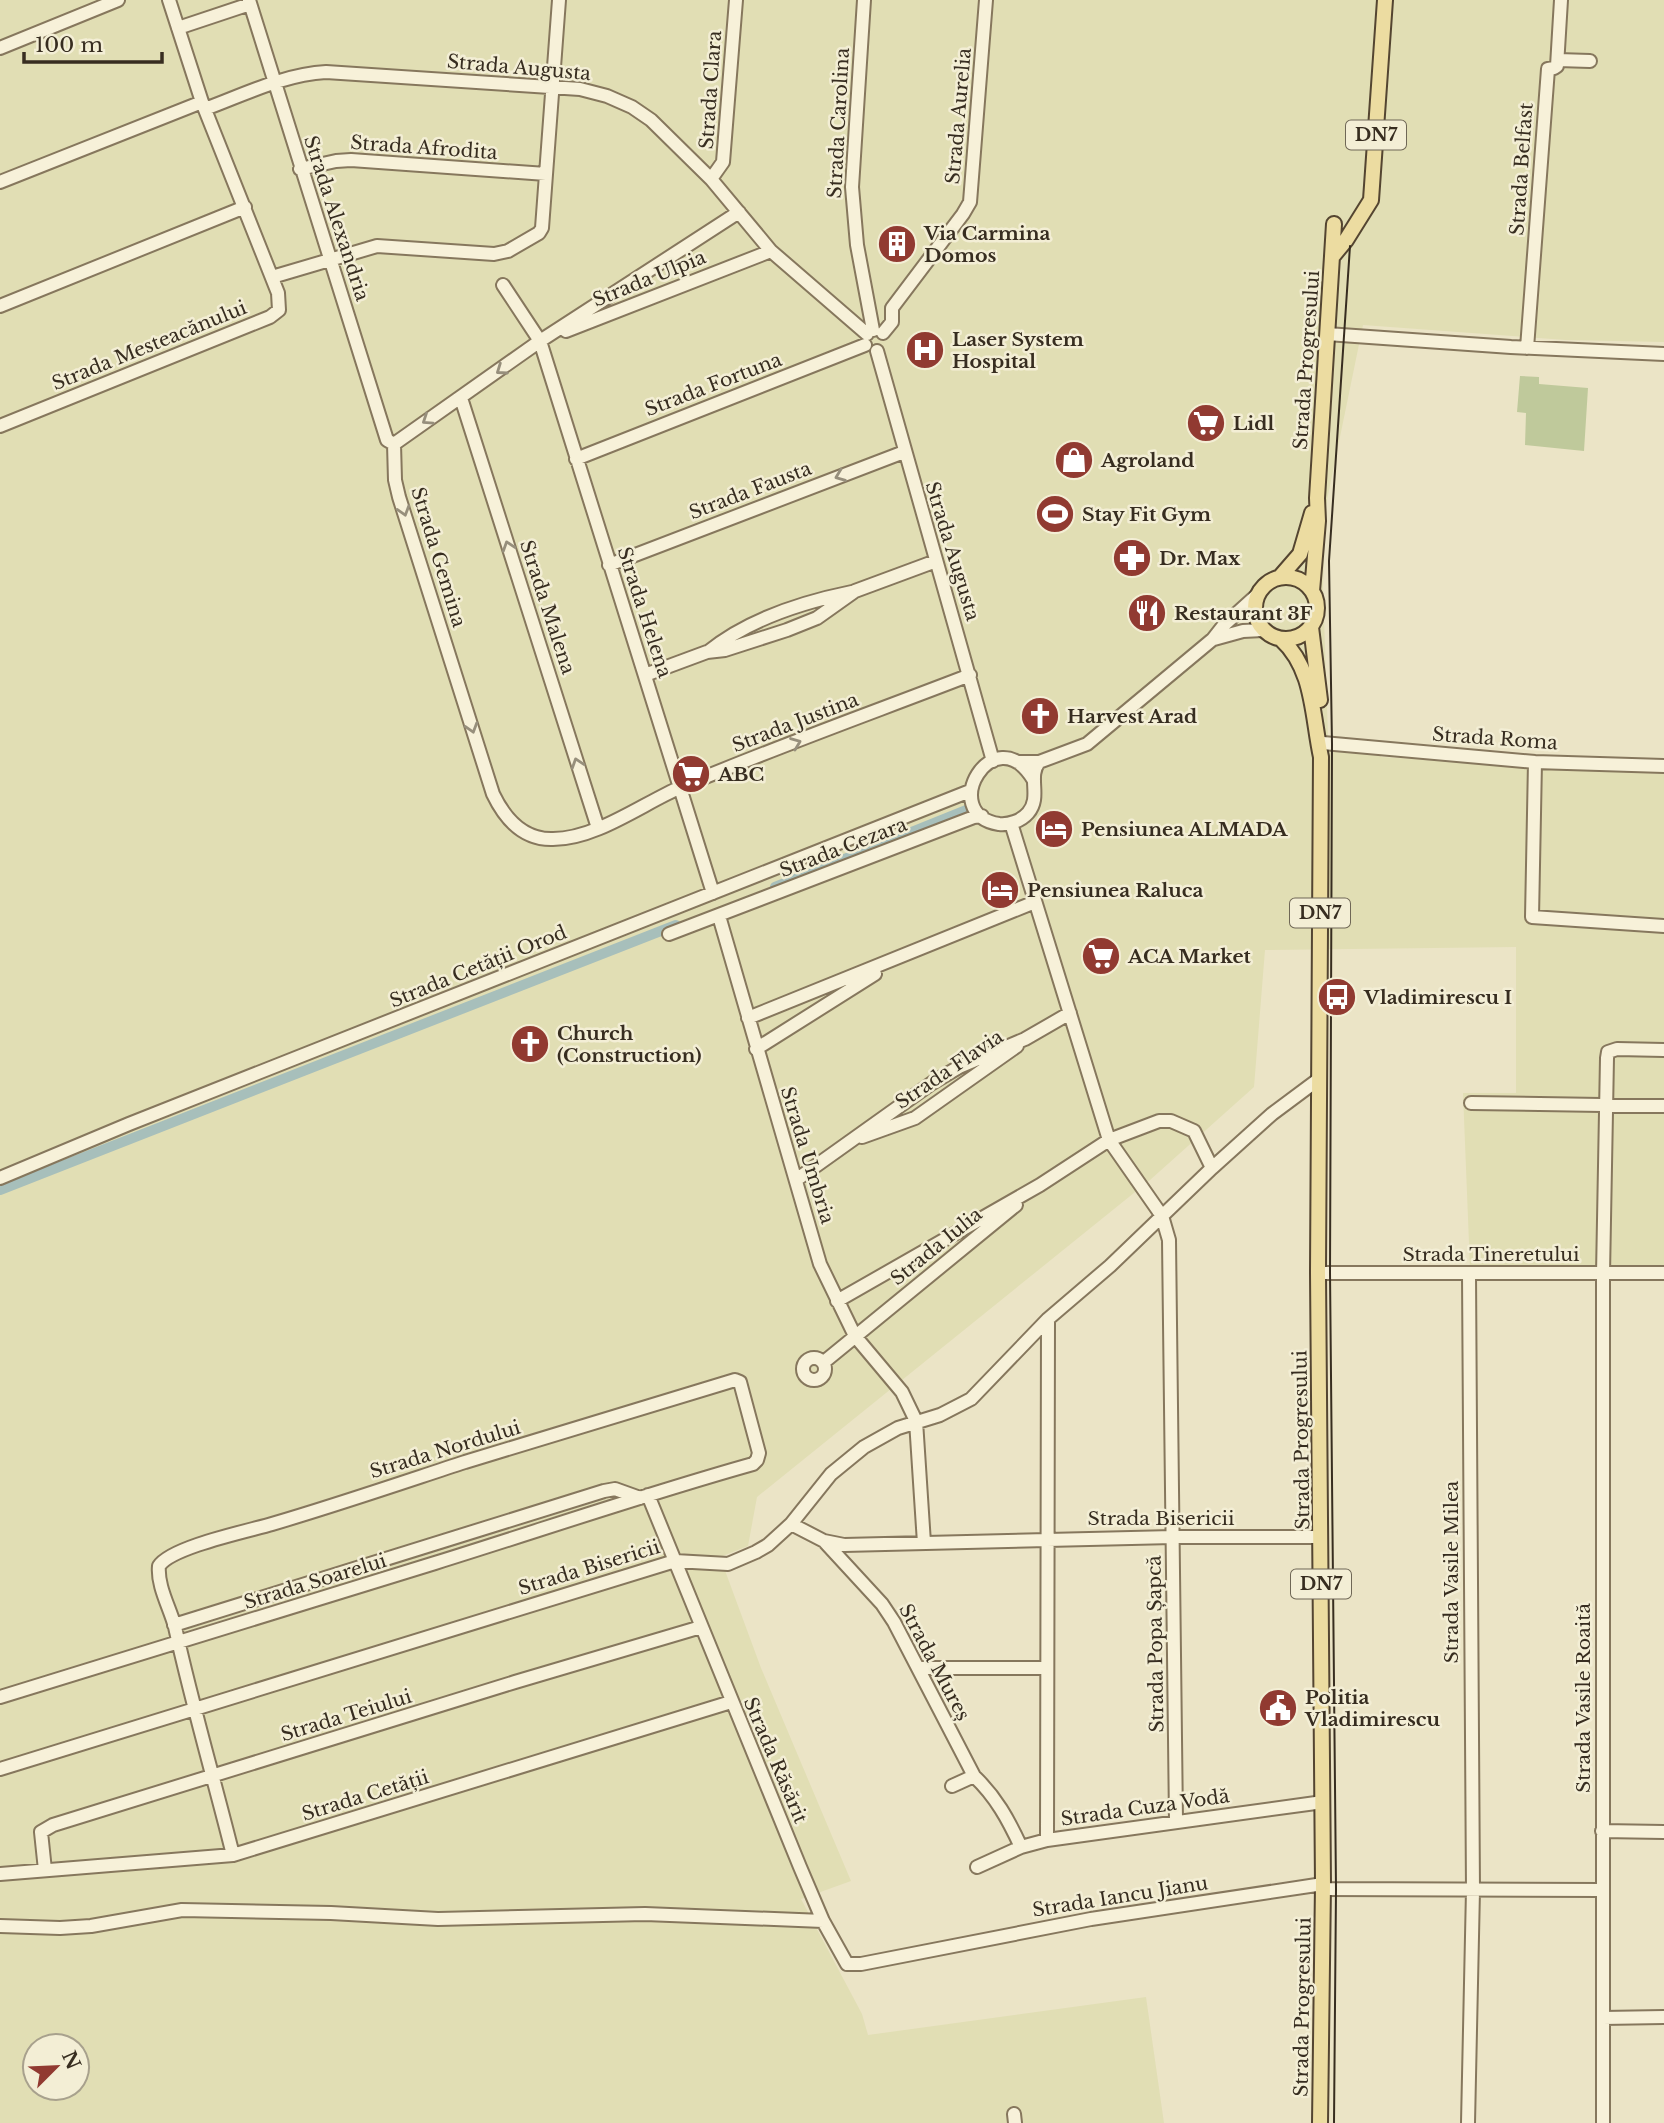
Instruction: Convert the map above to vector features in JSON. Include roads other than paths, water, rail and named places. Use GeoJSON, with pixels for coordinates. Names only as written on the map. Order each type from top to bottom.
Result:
{"type":"FeatureCollection","features":[{"type":"Feature","properties":{"kind":"main road","name":"DN7"},"geometry":{"type":"LineString","coordinates":[[1332,257],[1371,200],[1385,0]]}},
{"type":"Feature","properties":{"kind":"main road","name":"Strada Progresului"},"geometry":{"type":"LineString","coordinates":[[1312,591],[1334,225]]}},
{"type":"Feature","properties":{"kind":"main road","name":"Strada Progresului"},"geometry":{"type":"LineString","coordinates":[[1280,577],[1300,554],[1317,498]]}},
{"type":"Feature","properties":{"kind":"main road","name":"DN7"},"geometry":{"type":"LineString","coordinates":[[1256,596],[1266,583],[1280,577]]}},
{"type":"Feature","properties":{"kind":"main road"},"geometry":{"type":"LineString","coordinates":[[1280,577],[1298,579],[1312,591]]}},
{"type":"Feature","properties":{"kind":"main road","name":"DN7"},"geometry":{"type":"LineString","coordinates":[[1311,627],[1317,609],[1312,591]]}},
{"type":"Feature","properties":{"kind":"main road"},"geometry":{"type":"LineString","coordinates":[[1256,596],[1255,614],[1263,630]]}},
{"type":"Feature","properties":{"kind":"main road","name":"Strada Progresului"},"geometry":{"type":"LineString","coordinates":[[1311,627],[1322,750],[1318,1273],[1323,1887],[1320,2123]]}},
{"type":"Feature","properties":{"kind":"main road"},"geometry":{"type":"LineString","coordinates":[[1280,639],[1301,636],[1311,627]]}},
{"type":"Feature","properties":{"kind":"main road","name":"DN7"},"geometry":{"type":"LineString","coordinates":[[1263,630],[1280,639]]}},
{"type":"Feature","properties":{"kind":"main road","name":"Strada Progresului"},"geometry":{"type":"LineString","coordinates":[[1280,639],[1291,648],[1301,665],[1322,750]]}},
{"type":"Feature","properties":{"kind":"street"},"geometry":{"type":"LineString","coordinates":[[0,48],[118,0]]}},
{"type":"Feature","properties":{"kind":"street","name":"Strada Mesteacănului"},"geometry":{"type":"LineString","coordinates":[[0,426],[275,314],[279,310],[280,299],[204,106],[169,0]]}},
{"type":"Feature","properties":{"kind":"street"},"geometry":{"type":"LineString","coordinates":[[272,277],[384,245],[494,254],[508,251],[534,237],[542,228],[559,0]]}},
{"type":"Feature","properties":{"kind":"street","name":"Strada Clara"},"geometry":{"type":"LineString","coordinates":[[711,179],[723,162],[736,0]]}},
{"type":"Feature","properties":{"kind":"street","name":"Strada Carolina"},"geometry":{"type":"LineString","coordinates":[[864,0],[852,196],[856,242],[873,339]]}},
{"type":"Feature","properties":{"kind":"street","name":"Strada Aurelia"},"geometry":{"type":"LineString","coordinates":[[873,339],[892,322],[892,308],[970,202],[986,0]]}},
{"type":"Feature","properties":{"kind":"street","name":"Strada Belfast"},"geometry":{"type":"LineString","coordinates":[[1527,348],[1548,69],[1554,68],[1558,60],[1560,0]]}},
{"type":"Feature","properties":{"kind":"street"},"geometry":{"type":"LineString","coordinates":[[178,28],[249,2]]}},
{"type":"Feature","properties":{"kind":"street","name":"Strada Alexandria"},"geometry":{"type":"LineString","coordinates":[[249,2],[387,440],[394,444]]}},
{"type":"Feature","properties":{"kind":"street"},"geometry":{"type":"LineString","coordinates":[[1558,60],[1590,61]]}},
{"type":"Feature","properties":{"kind":"street","name":"Strada Augusta"},"geometry":{"type":"LineString","coordinates":[[0,182],[204,106],[308,74],[326,72],[552,86],[607,96],[632,107],[651,120],[711,179],[771,251],[873,339],[993,761]]}},
{"type":"Feature","properties":{"kind":"street","name":"Strada Afrodita"},"geometry":{"type":"LineString","coordinates":[[300,169],[343,160],[546,174]]}},
{"type":"Feature","properties":{"kind":"street"},"geometry":{"type":"LineString","coordinates":[[0,306],[245,207]]}},
{"type":"Feature","properties":{"kind":"street"},"geometry":{"type":"LineString","coordinates":[[394,444],[540,341],[739,212]]}},
{"type":"Feature","properties":{"kind":"street","name":"Strada Ulpia"},"geometry":{"type":"LineString","coordinates":[[540,341],[771,251]]}},
{"type":"Feature","properties":{"kind":"street","name":"Strada Helena"},"geometry":{"type":"LineString","coordinates":[[503,285],[540,341],[713,893]]}},
{"type":"Feature","properties":{"kind":"street"},"geometry":{"type":"LineString","coordinates":[[1327,334],[1527,348],[1664,354]]}},
{"type":"Feature","properties":{"kind":"street","name":"Strada Fortuna"},"geometry":{"type":"LineString","coordinates":[[576,459],[873,339]]}},
{"type":"Feature","properties":{"kind":"street","name":"Strada Malena"},"geometry":{"type":"LineString","coordinates":[[461,398],[598,828]]}},
{"type":"Feature","properties":{"kind":"street","name":"Strada Gemina"},"geometry":{"type":"LineString","coordinates":[[394,444],[399,497],[496,801],[519,829],[541,838],[567,838],[598,828]]}},
{"type":"Feature","properties":{"kind":"street","name":"Strada Fausta"},"geometry":{"type":"LineString","coordinates":[[610,565],[904,452]]}},
{"type":"Feature","properties":{"kind":"street"},"geometry":{"type":"LineString","coordinates":[[645,675],[707,652],[725,650],[788,630],[817,618],[855,591],[936,561]]}},
{"type":"Feature","properties":{"kind":"street"},"geometry":{"type":"LineString","coordinates":[[1017,762],[1033,779],[1036,790],[1034,801],[1021,819],[1011,823],[995,823],[982,816],[972,801],[970,791],[977,772],[993,761],[1005,759],[1040,762],[1093,740],[1213,639],[1224,625],[1256,596]]}},
{"type":"Feature","properties":{"kind":"street"},"geometry":{"type":"LineString","coordinates":[[1213,639],[1243,631],[1263,630]]}},
{"type":"Feature","properties":{"kind":"street","name":"Strada Justina"},"geometry":{"type":"LineString","coordinates":[[598,828],[680,788],[970,675]]}},
{"type":"Feature","properties":{"kind":"street","name":"Strada Roma"},"geometry":{"type":"LineString","coordinates":[[1322,750],[1535,762],[1664,765]]}},
{"type":"Feature","properties":{"kind":"street"},"geometry":{"type":"LineString","coordinates":[[1033,779],[1034,770],[1040,762]]}},
{"type":"Feature","properties":{"kind":"street"},"geometry":{"type":"LineString","coordinates":[[1535,762],[1532,917],[1664,926]]}},
{"type":"Feature","properties":{"kind":"street","name":"Strada Cetății Orod"},"geometry":{"type":"LineString","coordinates":[[0,1178],[129,1124],[970,791]]}},
{"type":"Feature","properties":{"kind":"street","name":"Strada Cezara"},"geometry":{"type":"LineString","coordinates":[[669,934],[982,816]]}},
{"type":"Feature","properties":{"kind":"street"},"geometry":{"type":"LineString","coordinates":[[1011,823],[1109,1140],[1162,1216]]}},
{"type":"Feature","properties":{"kind":"street"},"geometry":{"type":"LineString","coordinates":[[719,916],[748,1018],[1035,902]]}},
{"type":"Feature","properties":{"kind":"street"},"geometry":{"type":"LineString","coordinates":[[756,1049],[899,958]]}},
{"type":"Feature","properties":{"kind":"street","name":"Strada Flavia"},"geometry":{"type":"LineString","coordinates":[[796,1180],[932,1083],[959,1067],[1025,1039],[1070,1013]]}},
{"type":"Feature","properties":{"kind":"street","name":"Strada Umbria"},"geometry":{"type":"LineString","coordinates":[[748,1018],[820,1264],[855,1336],[902,1392],[916,1421]]}},
{"type":"Feature","properties":{"kind":"street","name":"Strada Flavia"},"geometry":{"type":"LineString","coordinates":[[852,1140],[915,1118],[1025,1039]]}},
{"type":"Feature","properties":{"kind":"street","name":"Strada Vasile Roaită"},"geometry":{"type":"LineString","coordinates":[[1602,2123],[1603,1274],[1608,1052],[1617,1049],[1664,1050]]}},
{"type":"Feature","properties":{"kind":"street"},"geometry":{"type":"LineString","coordinates":[[791,1524],[839,1466],[881,1436],[916,1421],[940,1415],[971,1399],[1048,1319],[1110,1266],[1212,1168],[1272,1114],[1319,1079]]}},
{"type":"Feature","properties":{"kind":"street"},"geometry":{"type":"LineString","coordinates":[[1471,1103],[1664,1106]]}},
{"type":"Feature","properties":{"kind":"street","name":"Strada Iulia"},"geometry":{"type":"LineString","coordinates":[[837,1301],[1040,1185],[1109,1140],[1159,1121],[1171,1121],[1194,1131],[1212,1168]]}},
{"type":"Feature","properties":{"kind":"street","name":"Strada Iulia"},"geometry":{"type":"LineString","coordinates":[[824,1362],[1040,1185]]}},
{"type":"Feature","properties":{"kind":"street","name":"Strada Popa Șapcă"},"geometry":{"type":"LineString","coordinates":[[1162,1216],[1169,1240],[1176,1821]]}},
{"type":"Feature","properties":{"kind":"street","name":"Strada Tineretului"},"geometry":{"type":"LineString","coordinates":[[1318,1273],[1664,1273]]}},
{"type":"Feature","properties":{"kind":"street","name":"Strada Vasile Milea"},"geometry":{"type":"LineString","coordinates":[[1468,2123],[1473,1891],[1469,1274]]}},
{"type":"Feature","properties":{"kind":"street"},"geometry":{"type":"LineString","coordinates":[[1047,1840],[1048,1319]]}},
{"type":"Feature","properties":{"kind":"street","name":"Strada Nordului"},"geometry":{"type":"LineString","coordinates":[[233,1855],[158,1571],[160,1563],[177,1552],[735,1380],[740,1382],[759,1452],[759,1457],[753,1464]]}},
{"type":"Feature","properties":{"kind":"street"},"geometry":{"type":"LineString","coordinates":[[916,1421],[924,1543]]}},
{"type":"Feature","properties":{"kind":"street","name":"Strada Soarelui"},"geometry":{"type":"LineString","coordinates":[[0,1698],[753,1464]]}},
{"type":"Feature","properties":{"kind":"street","name":"Strada Soarelui"},"geometry":{"type":"LineString","coordinates":[[174,1625],[604,1491],[615,1489],[644,1497]]}},
{"type":"Feature","properties":{"kind":"street","name":"Strada Răsărit"},"geometry":{"type":"LineString","coordinates":[[644,1497],[675,1561],[823,1921],[847,1964],[861,1964],[924,1950]]}},
{"type":"Feature","properties":{"kind":"street","name":"Strada Bisericii"},"geometry":{"type":"LineString","coordinates":[[0,1769],[194,1707],[675,1561],[728,1564],[744,1559],[768,1545],[791,1524],[824,1541],[844,1545],[1173,1536],[1321,1537]]}},
{"type":"Feature","properties":{"kind":"street","name":"Strada Mureș"},"geometry":{"type":"LineString","coordinates":[[824,1541],[882,1604],[974,1776],[1001,1806],[1021,1847]]}},
{"type":"Feature","properties":{"kind":"street"},"geometry":{"type":"LineString","coordinates":[[338,1574],[344,1592]]}},
{"type":"Feature","properties":{"kind":"street","name":"Strada Teiului"},"geometry":{"type":"LineString","coordinates":[[45,1870],[41,1836],[44,1829],[514,1682],[701,1627]]}},
{"type":"Feature","properties":{"kind":"street"},"geometry":{"type":"LineString","coordinates":[[918,1668],[1047,1668]]}},
{"type":"Feature","properties":{"kind":"street","name":"Strada Cetății"},"geometry":{"type":"LineString","coordinates":[[0,1874],[233,1855],[731,1702]]}},
{"type":"Feature","properties":{"kind":"street"},"geometry":{"type":"LineString","coordinates":[[952,1786],[974,1776]]}},
{"type":"Feature","properties":{"kind":"street","name":"Strada Cuza Vodă"},"geometry":{"type":"LineString","coordinates":[[977,1867],[1021,1847],[1047,1840],[1322,1802]]}},
{"type":"Feature","properties":{"kind":"street"},"geometry":{"type":"LineString","coordinates":[[1602,1831],[1664,1832]]}},
{"type":"Feature","properties":{"kind":"street","name":"Strada Iancu Jianu"},"geometry":{"type":"LineString","coordinates":[[924,1950],[1091,1919],[1323,1887],[1473,1891],[1602,1890]]}},
{"type":"Feature","properties":{"kind":"street"},"geometry":{"type":"LineString","coordinates":[[0,1926],[91,1926],[182,1910],[331,1913],[438,1919],[645,1914],[823,1921]]}},
{"type":"Feature","properties":{"kind":"street"},"geometry":{"type":"LineString","coordinates":[[1603,2018],[1664,2017]]}},
{"type":"Feature","properties":{"kind":"waterway"},"geometry":{"type":"LineString","coordinates":[[775,887],[969,809]]}},
{"type":"Feature","properties":{"kind":"waterway"},"geometry":{"type":"LineString","coordinates":[[0,1190],[676,925]]}},
{"type":"Feature","properties":{"kind":"tram line"},"geometry":{"type":"LineString","coordinates":[[1334,2123],[1336,1889],[1330,1273],[1332,744],[1329,561],[1350,246]]}},
{"type":"Feature","properties":{"kind":"place","name":"Via Carmina Domos"},"geometry":{"type":"Point","coordinates":[897,244]}},
{"type":"Feature","properties":{"kind":"place","name":"Laser System Hospital"},"geometry":{"type":"Point","coordinates":[925,350]}},
{"type":"Feature","properties":{"kind":"place","name":"Lidl"},"geometry":{"type":"Point","coordinates":[1206,423]}},
{"type":"Feature","properties":{"kind":"place","name":"Agroland"},"geometry":{"type":"Point","coordinates":[1074,460]}},
{"type":"Feature","properties":{"kind":"place","name":"Stay Fit Gym"},"geometry":{"type":"Point","coordinates":[1055,514]}},
{"type":"Feature","properties":{"kind":"place","name":"Dr. Max"},"geometry":{"type":"Point","coordinates":[1132,558]}},
{"type":"Feature","properties":{"kind":"place","name":"Restaurant 3F"},"geometry":{"type":"Point","coordinates":[1147,613]}},
{"type":"Feature","properties":{"kind":"place","name":"Harvest Arad"},"geometry":{"type":"Point","coordinates":[1040,716]}},
{"type":"Feature","properties":{"kind":"place","name":"ABC"},"geometry":{"type":"Point","coordinates":[691,774]}},
{"type":"Feature","properties":{"kind":"place","name":"Pensiunea ALMADA"},"geometry":{"type":"Point","coordinates":[1054,829]}},
{"type":"Feature","properties":{"kind":"place","name":"Pensiunea Raluca"},"geometry":{"type":"Point","coordinates":[1000,890]}},
{"type":"Feature","properties":{"kind":"place","name":"ACA Market"},"geometry":{"type":"Point","coordinates":[1101,956]}},
{"type":"Feature","properties":{"kind":"place","name":"Vladimirescu I"},"geometry":{"type":"Point","coordinates":[1337,997]}},
{"type":"Feature","properties":{"kind":"place","name":"Church (Construction)"},"geometry":{"type":"Point","coordinates":[530,1044]}},
{"type":"Feature","properties":{"kind":"place","name":"Politia Vladimirescu"},"geometry":{"type":"Point","coordinates":[1278,1708]}}]}
